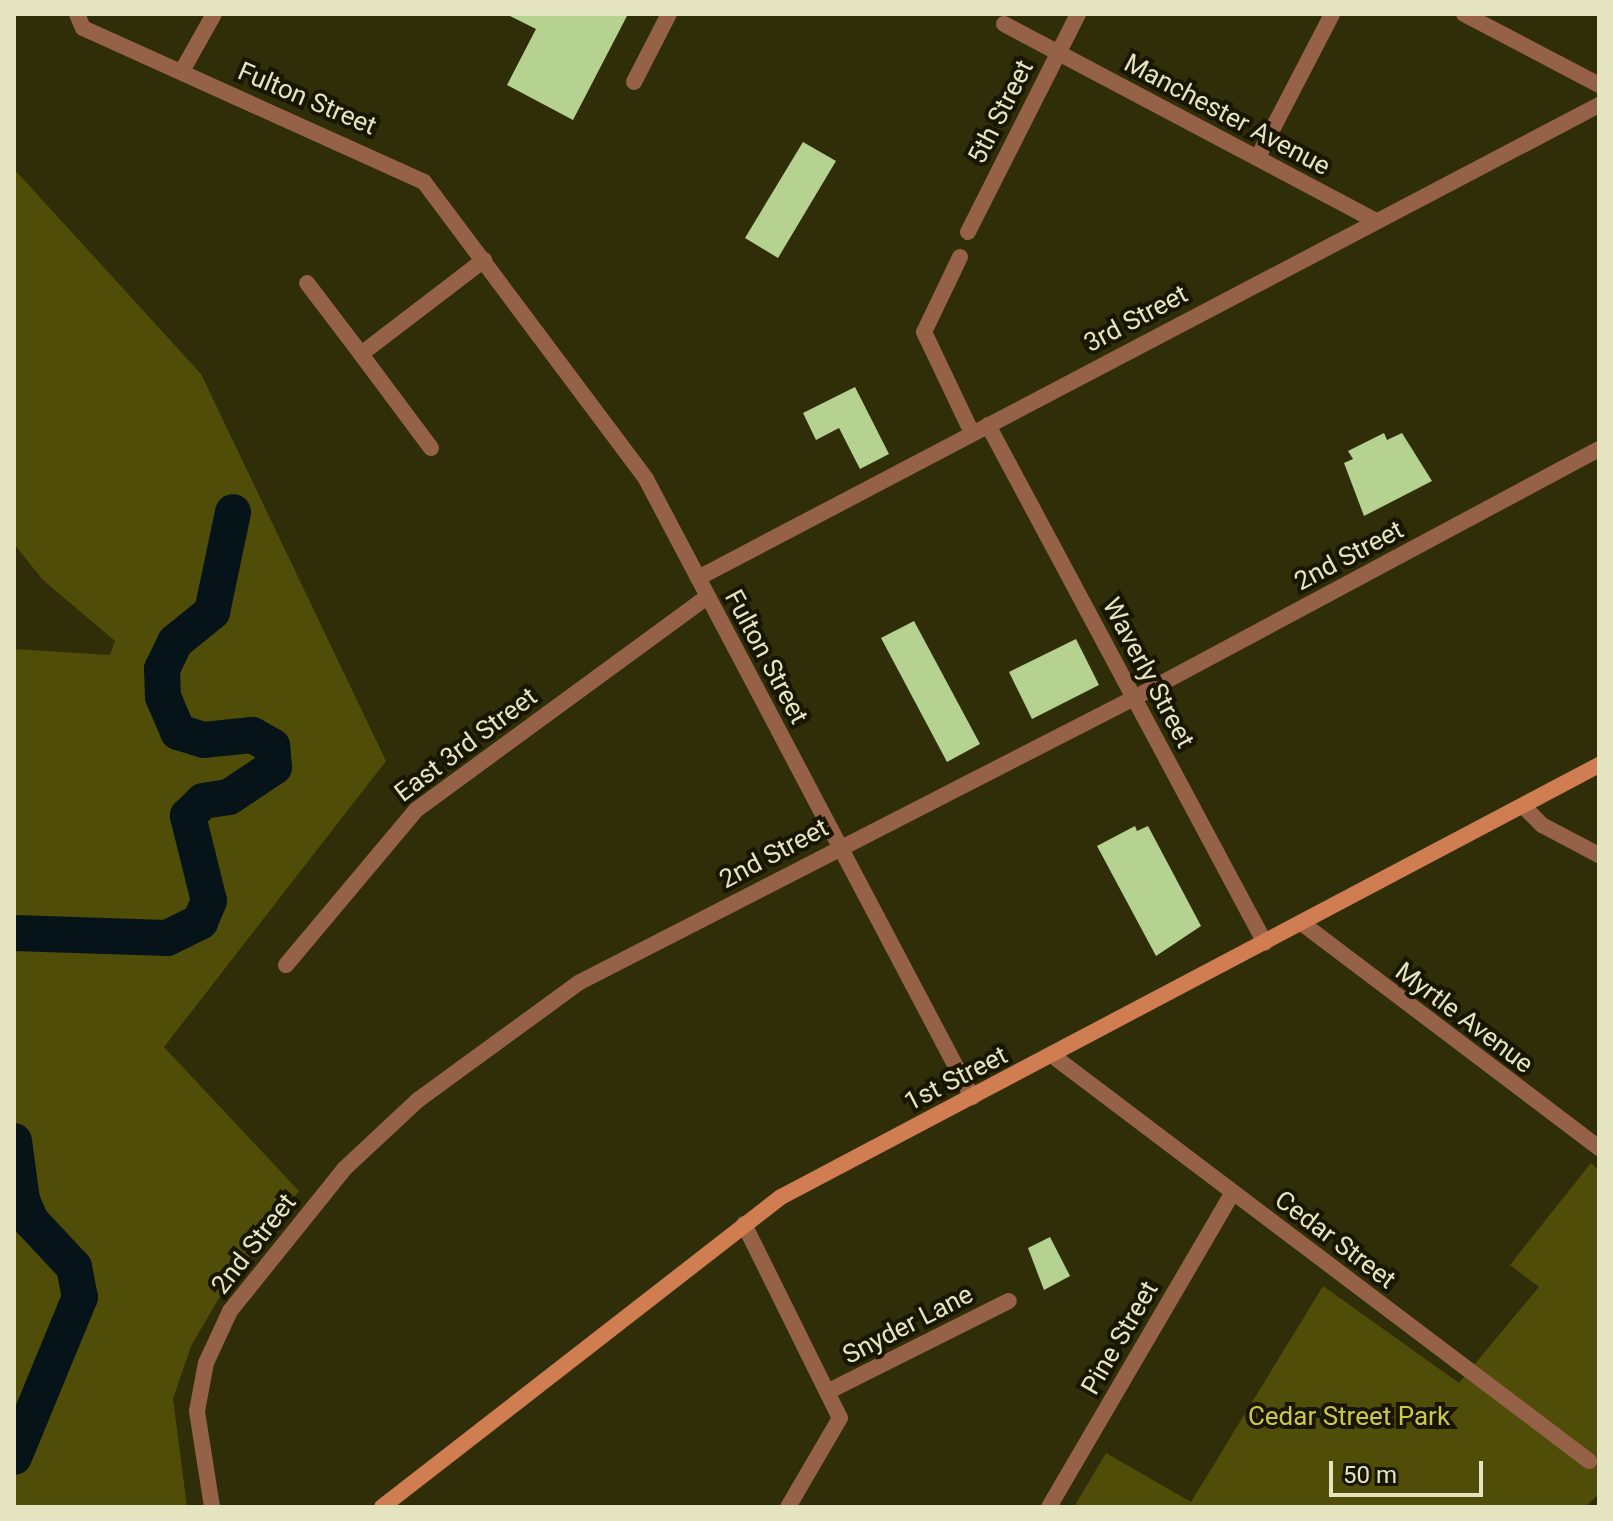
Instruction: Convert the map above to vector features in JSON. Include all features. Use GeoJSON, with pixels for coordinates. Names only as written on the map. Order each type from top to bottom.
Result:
{"type":"FeatureCollection","features":[{"type":"Feature","properties":{"kind":"main road","name":"1st Street"},"geometry":{"type":"LineString","coordinates":[[382,1507],[781,1197],[1599,765]]}},
{"type":"Feature","properties":{"kind":"street"},"geometry":{"type":"LineString","coordinates":[[182,71],[214,14]]}},
{"type":"Feature","properties":{"kind":"street"},"geometry":{"type":"LineString","coordinates":[[634,82],[669,14]]}},
{"type":"Feature","properties":{"kind":"street","name":"5th Street"},"geometry":{"type":"LineString","coordinates":[[968,232],[1078,14]]}},
{"type":"Feature","properties":{"kind":"street"},"geometry":{"type":"LineString","coordinates":[[1258,157],[1332,14]]}},
{"type":"Feature","properties":{"kind":"street"},"geometry":{"type":"LineString","coordinates":[[1464,14],[1599,85]]}},
{"type":"Feature","properties":{"kind":"street","name":"Fulton Street"},"geometry":{"type":"LineString","coordinates":[[73,23],[410,170],[484,260],[621,440],[698,578],[972,1097]]}},
{"type":"Feature","properties":{"kind":"street","name":"Manchester Avenue"},"geometry":{"type":"LineString","coordinates":[[1004,24],[1374,220]]}},
{"type":"Feature","properties":{"kind":"street","name":"3rd Street"},"geometry":{"type":"LineString","coordinates":[[698,578],[1374,220],[1599,105]]}},
{"type":"Feature","properties":{"kind":"street"},"geometry":{"type":"LineString","coordinates":[[960,257],[943,286],[924,332],[972,433]]}},
{"type":"Feature","properties":{"kind":"street"},"geometry":{"type":"LineString","coordinates":[[361,354],[484,260]]}},
{"type":"Feature","properties":{"kind":"street"},"geometry":{"type":"LineString","coordinates":[[307,283],[431,448]]}},
{"type":"Feature","properties":{"kind":"street","name":"Waverly Street"},"geometry":{"type":"LineString","coordinates":[[988,425],[1265,943]]}},
{"type":"Feature","properties":{"kind":"street","name":"2nd Street"},"geometry":{"type":"LineString","coordinates":[[212,1507],[197,1411],[206,1363],[230,1311],[366,1145],[562,992],[1134,698],[1599,449]]}},
{"type":"Feature","properties":{"kind":"street","name":"East 3rd Street"},"geometry":{"type":"LineString","coordinates":[[286,965],[408,817],[707,597]]}},
{"type":"Feature","properties":{"kind":"street"},"geometry":{"type":"LineString","coordinates":[[1523,806],[1542,825],[1599,855]]}},
{"type":"Feature","properties":{"kind":"street","name":"Myrtle Avenue"},"geometry":{"type":"LineString","coordinates":[[1303,924],[1599,1148]]}},
{"type":"Feature","properties":{"kind":"street","name":"Cedar Street"},"geometry":{"type":"LineString","coordinates":[[1053,1056],[1589,1461]]}},
{"type":"Feature","properties":{"kind":"street","name":"Pine Street"},"geometry":{"type":"LineString","coordinates":[[1049,1507],[1232,1194]]}},
{"type":"Feature","properties":{"kind":"street"},"geometry":{"type":"LineString","coordinates":[[744,1224],[829,1391],[838,1428],[788,1507]]}},
{"type":"Feature","properties":{"kind":"street","name":"Snyder Lane"},"geometry":{"type":"LineString","coordinates":[[829,1391],[1009,1301]]}},
{"type":"Feature","properties":{"kind":"green space"},"geometry":{"type":"Polygon","coordinates":[[[14,169],[201,374],[386,761],[164,1047],[299,1191],[222,1293],[191,1346],[173,1399],[187,1507],[14,1507],[14,649],[110,655],[115,641],[43,580],[14,544],[14,169]]]}},
{"type":"Feature","properties":{"kind":"green space","name":"Cedar Street Park"},"geometry":{"type":"Polygon","coordinates":[[[1591,1163],[1599,1170],[1599,1494],[1585,1507],[1074,1507],[1106,1453],[1191,1502],[1323,1286],[1459,1383],[1539,1287],[1510,1265],[1591,1163]]]}},
{"type":"Feature","properties":{"kind":"building"},"geometry":{"type":"Polygon","coordinates":[[[506,14],[628,14],[573,120],[507,85],[536,29],[506,14]]]}},
{"type":"Feature","properties":{"kind":"building"},"geometry":{"type":"Polygon","coordinates":[[[803,142],[836,161],[778,258],[745,238],[803,142]]]}},
{"type":"Feature","properties":{"kind":"building"},"geometry":{"type":"Polygon","coordinates":[[[855,387],[889,454],[860,469],[839,428],[816,440],[803,413],[855,387]]]}},
{"type":"Feature","properties":{"kind":"building"},"geometry":{"type":"Polygon","coordinates":[[[1384,433],[1387,440],[1402,433],[1432,481],[1364,516],[1344,463],[1353,459],[1348,451],[1384,433]]]}},
{"type":"Feature","properties":{"kind":"building"},"geometry":{"type":"Polygon","coordinates":[[[914,621],[980,744],[947,762],[881,638],[914,621]]]}},
{"type":"Feature","properties":{"kind":"building"},"geometry":{"type":"Polygon","coordinates":[[[1076,639],[1099,685],[1032,719],[1009,672],[1076,639]]]}},
{"type":"Feature","properties":{"kind":"building"},"geometry":{"type":"Polygon","coordinates":[[[1135,826],[1137,831],[1148,826],[1201,926],[1156,956],[1097,846],[1135,826]]]}},
{"type":"Feature","properties":{"kind":"building"},"geometry":{"type":"Polygon","coordinates":[[[1050,1237],[1070,1276],[1044,1290],[1028,1248],[1050,1237]]]}},
{"type":"Feature","properties":{"kind":"waterway"},"geometry":{"type":"LineString","coordinates":[[14,933],[167,938],[200,922],[209,901],[188,816],[203,801],[229,797],[274,767],[272,746],[252,735],[204,740],[178,732],[163,697],[162,669],[175,642],[212,612],[233,512]]}},
{"type":"Feature","properties":{"kind":"waterway"},"geometry":{"type":"LineString","coordinates":[[14,1141],[22,1200],[31,1221],[74,1267],[80,1297],[14,1457]]}}]}
